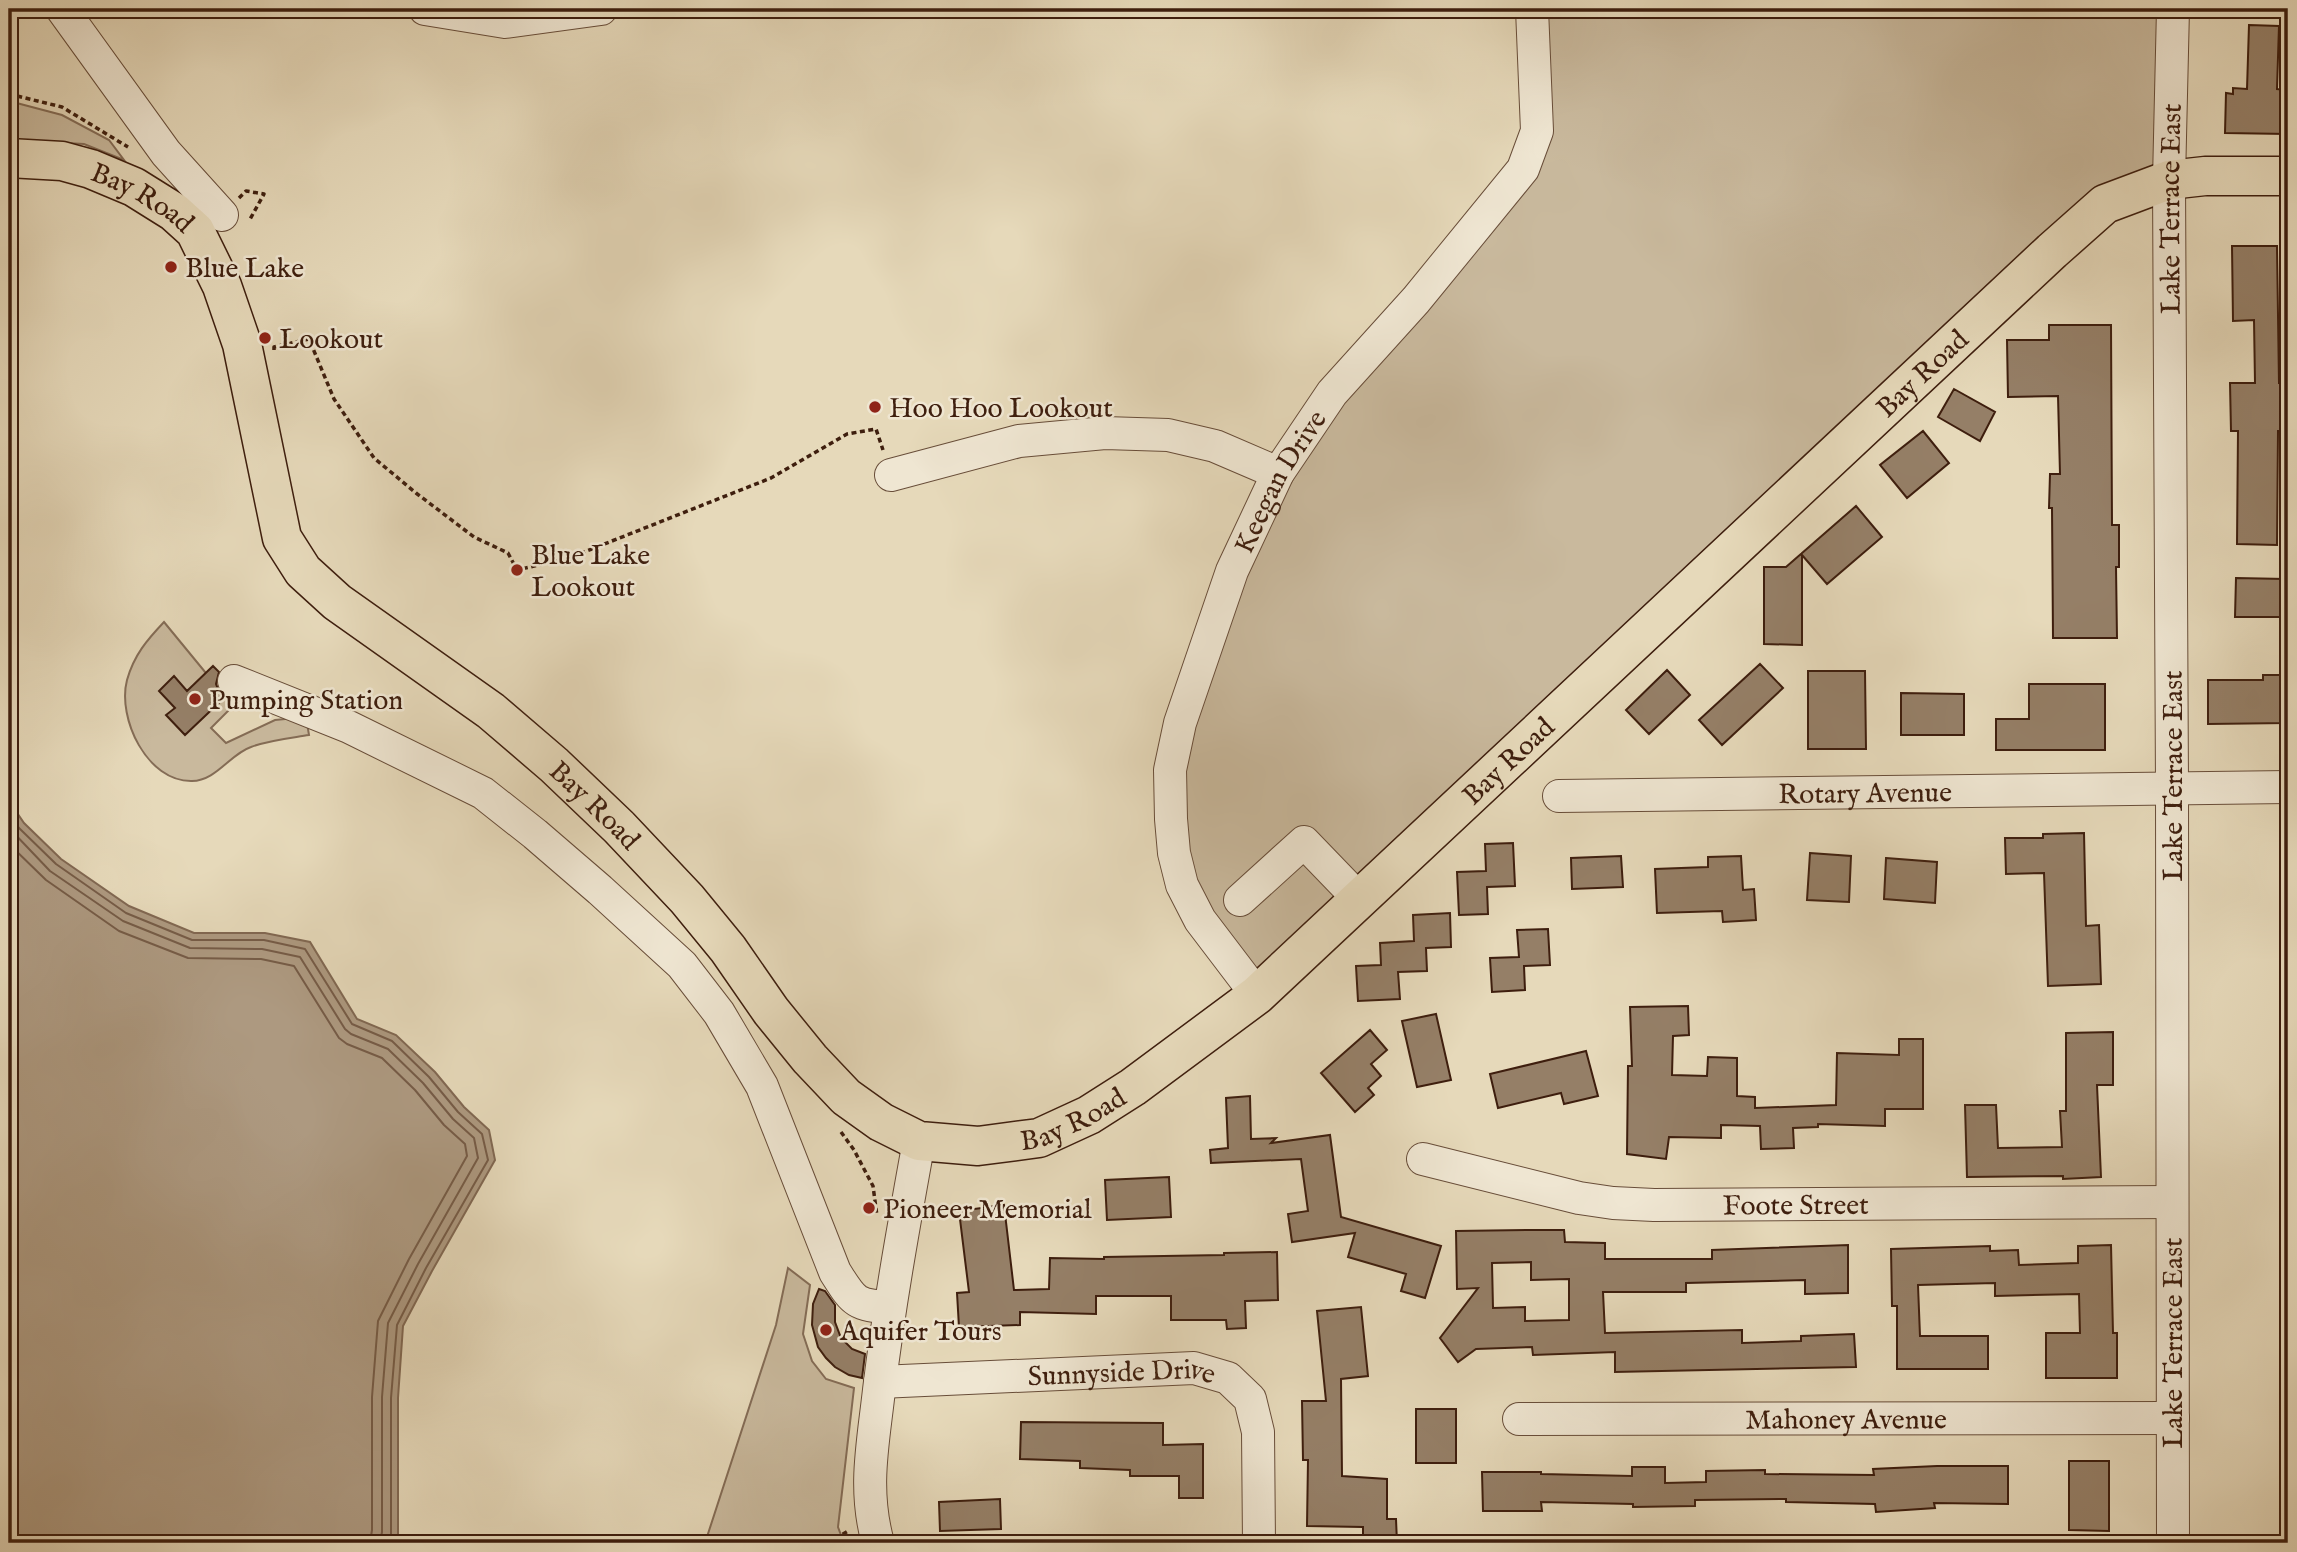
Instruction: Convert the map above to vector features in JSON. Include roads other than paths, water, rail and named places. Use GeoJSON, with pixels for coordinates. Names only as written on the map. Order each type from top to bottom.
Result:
{"type":"FeatureCollection","features":[{"type":"Feature","properties":{"kind":"main road","name":"Bay Road"},"geometry":{"type":"LineString","coordinates":[[9,158],[62,161],[91,169],[134,187],[174,212],[195,231],[222,286],[242,344],[282,538],[303,571],[337,602],[491,712],[554,765],[619,827],[687,899],[728,949],[771,1011],[810,1059],[846,1097],[881,1122],[919,1141],[978,1146],[1039,1138],[1089,1115],[1133,1087],[1257,995],[2105,204],[2169,180],[2205,176],[2288,176]]}},
{"type":"Feature","properties":{"kind":"street"},"geometry":{"type":"LineString","coordinates":[[62,9],[166,153],[233,222]]}},
{"type":"Feature","properties":{"kind":"street"},"geometry":{"type":"LineString","coordinates":[[425,9],[505,22],[601,9]]}},
{"type":"Feature","properties":{"kind":"street","name":"Keegan Drive"},"geometry":{"type":"LineString","coordinates":[[1257,995],[1200,920],[1182,885],[1174,853],[1170,770],[1180,723],[1233,571],[1278,473],[1332,393],[1416,300],[1522,169],[1537,131],[1532,9]]}},
{"type":"Feature","properties":{"kind":"street","name":"Lake Terrace East"},"geometry":{"type":"LineString","coordinates":[[2173,9],[2169,180],[2173,1543]]}},
{"type":"Feature","properties":{"kind":"street"},"geometry":{"type":"LineString","coordinates":[[891,475],[1019,441],[1105,433],[1168,435],[1215,446],[1278,473]]}},
{"type":"Feature","properties":{"kind":"street"},"geometry":{"type":"LineString","coordinates":[[234,681],[349,727],[483,793],[600,890],[682,965],[719,1013],[762,1086],[835,1272],[852,1299],[870,1307],[890,1307]]}},
{"type":"Feature","properties":{"kind":"street","name":"Rotary Avenue"},"geometry":{"type":"LineString","coordinates":[[1559,796],[2288,787]]}},
{"type":"Feature","properties":{"kind":"street"},"geometry":{"type":"LineString","coordinates":[[1240,900],[1304,842],[1359,899]]}},
{"type":"Feature","properties":{"kind":"street"},"geometry":{"type":"LineString","coordinates":[[878,1543],[871,1517],[869,1479],[890,1307],[919,1141]]}},
{"type":"Feature","properties":{"kind":"street","name":"Foote Street"},"geometry":{"type":"LineString","coordinates":[[1423,1158],[1579,1198],[1613,1203],[2172,1202]]}},
{"type":"Feature","properties":{"kind":"street","name":"Sunnyside Drive"},"geometry":{"type":"LineString","coordinates":[[880,1382],[1194,1368],[1228,1378],[1250,1399],[1258,1432],[1259,1543]]}},
{"type":"Feature","properties":{"kind":"street","name":"Mahoney Avenue"},"geometry":{"type":"LineString","coordinates":[[1519,1419],[2172,1418]]}},
{"type":"Feature","properties":{"kind":"water"},"geometry":{"type":"Polygon","coordinates":[[[9,801],[24,823],[61,859],[129,906],[194,933],[265,933],[310,942],[357,1019],[396,1035],[489,1130],[495,1160],[403,1326],[398,1398],[398,1538],[395,1543],[9,1543],[9,801]]]}},
{"type":"Feature","properties":{"kind":"place","name":"Blue Lake"},"geometry":{"type":"Point","coordinates":[171,267]}},
{"type":"Feature","properties":{"kind":"place","name":"Lookout"},"geometry":{"type":"Point","coordinates":[265,338]}},
{"type":"Feature","properties":{"kind":"place","name":"Hoo Hoo Lookout"},"geometry":{"type":"Point","coordinates":[875,407]}},
{"type":"Feature","properties":{"kind":"place","name":"Blue Lake Lookout"},"geometry":{"type":"Point","coordinates":[517,570]}},
{"type":"Feature","properties":{"kind":"place","name":"Pumping Station"},"geometry":{"type":"Point","coordinates":[195,699]}},
{"type":"Feature","properties":{"kind":"place","name":"Pioneer Memorial"},"geometry":{"type":"Point","coordinates":[869,1208]}},
{"type":"Feature","properties":{"kind":"place","name":"Aquifer Tours"},"geometry":{"type":"Point","coordinates":[826,1330]}}]}
